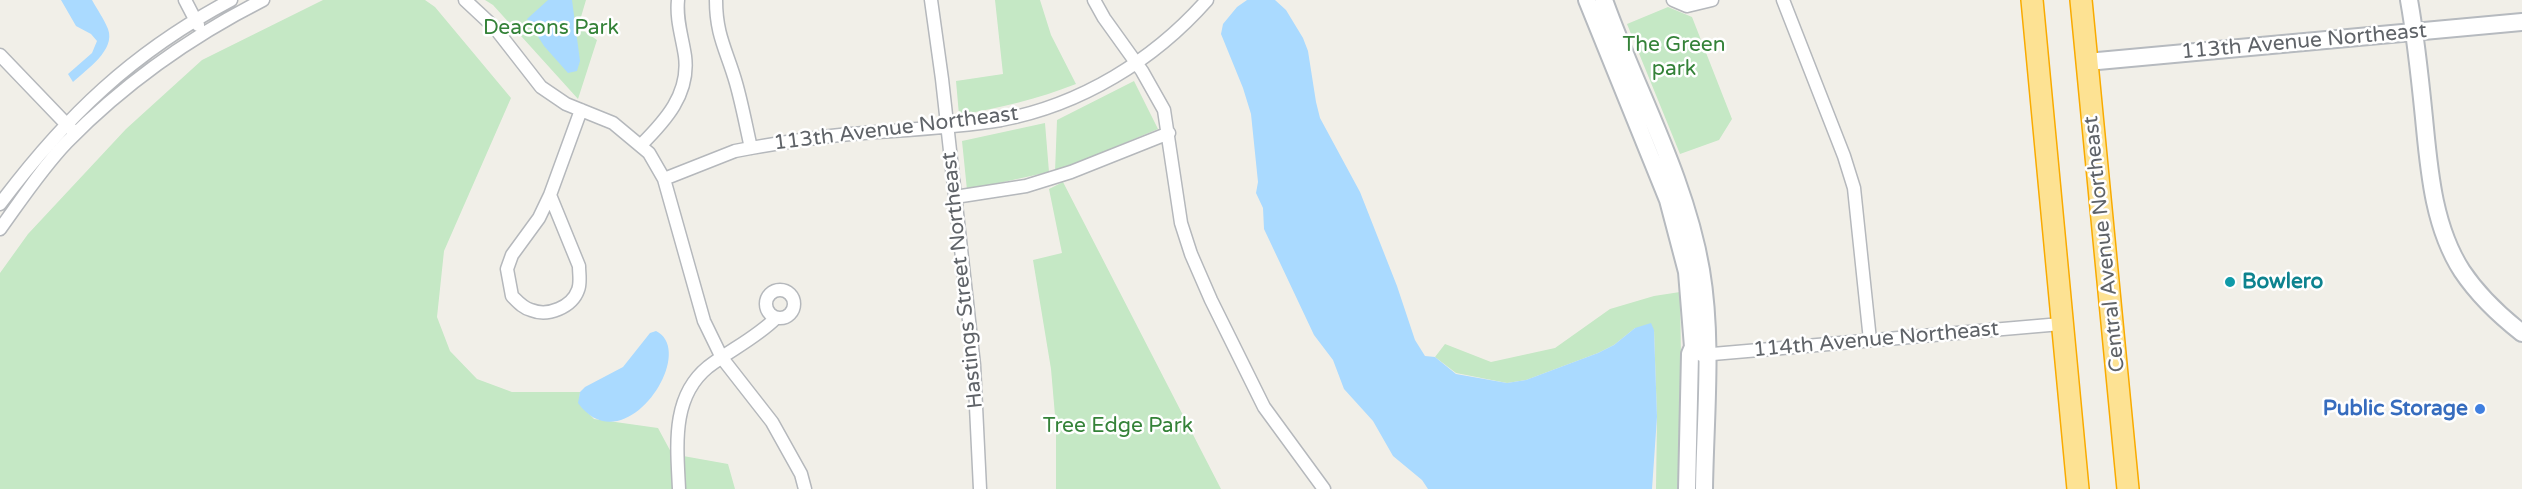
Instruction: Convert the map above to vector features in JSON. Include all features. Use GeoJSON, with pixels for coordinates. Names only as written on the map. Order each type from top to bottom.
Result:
{"type":"FeatureCollection","features":[{"type":"Feature","properties":{"kind":"highway"},"geometry":{"type":"LineString","coordinates":[[2032,0],[2078,489]]}},
{"type":"Feature","properties":{"kind":"highway","name":"Central Avenue Northeast"},"geometry":{"type":"LineString","coordinates":[[2081,0],[2128,489]]}},
{"type":"Feature","properties":{"kind":"street"},"geometry":{"type":"LineString","coordinates":[[185,0],[203,33]]}},
{"type":"Feature","properties":{"kind":"street"},"geometry":{"type":"LineString","coordinates":[[0,204],[31,163],[89,99],[132,64],[195,20],[231,0]]}},
{"type":"Feature","properties":{"kind":"street"},"geometry":{"type":"LineString","coordinates":[[0,229],[66,144],[117,95],[203,33],[263,0]]}},
{"type":"Feature","properties":{"kind":"street"},"geometry":{"type":"LineString","coordinates":[[465,0],[495,28],[541,87],[566,104],[614,123],[649,153],[664,180],[704,321],[722,358],[772,422],[801,474],[806,489]]}},
{"type":"Feature","properties":{"kind":"street"},"geometry":{"type":"LineString","coordinates":[[640,145],[672,111],[684,82],[686,60],[678,28],[678,0]]}},
{"type":"Feature","properties":{"kind":"street"},"geometry":{"type":"LineString","coordinates":[[716,0],[717,28],[723,52],[736,82],[751,148]]}},
{"type":"Feature","properties":{"kind":"street","name":"Hastings Street Northeast"},"geometry":{"type":"LineString","coordinates":[[931,0],[974,364],[980,489]]}},
{"type":"Feature","properties":{"kind":"street"},"geometry":{"type":"LineString","coordinates":[[1094,0],[1104,18],[1137,63],[1164,110],[1181,223],[1207,291],[1264,407],[1324,489]]}},
{"type":"Feature","properties":{"kind":"street","name":"113th Avenue Northeast"},"geometry":{"type":"LineString","coordinates":[[664,180],[735,151],[838,135],[947,127],[1003,119],[1047,107],[1107,81],[1137,63],[1161,46],[1207,0]]}},
{"type":"Feature","properties":{"kind":"street"},"geometry":{"type":"LineString","coordinates":[[1587,0],[1668,200],[1687,272],[1693,347],[1698,355],[1704,489]]}},
{"type":"Feature","properties":{"kind":"street"},"geometry":{"type":"LineString","coordinates":[[1604,0],[1681,192],[1701,271],[1698,355],[1687,489]]}},
{"type":"Feature","properties":{"kind":"street"},"geometry":{"type":"LineString","coordinates":[[1673,0],[1677,4],[1687,6],[1712,0]]}},
{"type":"Feature","properties":{"kind":"street"},"geometry":{"type":"LineString","coordinates":[[1783,0],[1844,156],[1854,188],[1870,340]]}},
{"type":"Feature","properties":{"kind":"street"},"geometry":{"type":"LineString","coordinates":[[2409,0],[2415,33],[2430,172],[2441,224],[2461,269],[2477,291],[2493,309],[2522,333]]}},
{"type":"Feature","properties":{"kind":"street","name":"113th Avenue Northeast"},"geometry":{"type":"LineString","coordinates":[[2087,62],[2522,22]]}},
{"type":"Feature","properties":{"kind":"street"},"geometry":{"type":"LineString","coordinates":[[0,55],[75,134]]}},
{"type":"Feature","properties":{"kind":"street"},"geometry":{"type":"LineString","coordinates":[[550,195],[579,266],[580,278],[579,290],[572,300],[560,309],[545,313],[532,311],[512,296],[507,269],[512,255],[539,218],[550,195],[581,110]]}},
{"type":"Feature","properties":{"kind":"street"},"geometry":{"type":"LineString","coordinates":[[955,197],[1026,186],[1071,172],[1169,133]]}},
{"type":"Feature","properties":{"kind":"street"},"geometry":{"type":"LineString","coordinates":[[679,489],[677,435],[685,395],[707,368],[776,318]]}},
{"type":"Feature","properties":{"kind":"street","name":"114th Avenue Northeast"},"geometry":{"type":"LineString","coordinates":[[1698,355],[2061,324]]}},
{"type":"Feature","properties":{"kind":"green space"},"geometry":{"type":"Polygon","coordinates":[[[323,0],[425,0],[435,7],[511,98],[444,251],[437,317],[450,351],[477,379],[512,392],[580,392],[579,403],[594,419],[658,428],[672,454],[728,464],[735,489],[0,489],[0,273],[28,234],[126,129],[202,60],[323,0]]]}},
{"type":"Feature","properties":{"kind":"green space","name":"Deacons Park"},"geometry":{"type":"Polygon","coordinates":[[[485,0],[586,0],[578,27],[597,40],[578,99],[493,5],[485,0]]]}},
{"type":"Feature","properties":{"kind":"green space"},"geometry":{"type":"Polygon","coordinates":[[[995,0],[1040,0],[1051,35],[1076,84],[1019,102],[959,115],[956,81],[1003,74],[995,0]]]}},
{"type":"Feature","properties":{"kind":"green space","name":"The Green park"},"geometry":{"type":"Polygon","coordinates":[[[1668,7],[1692,17],[1732,119],[1719,140],[1680,154],[1627,24],[1668,7]]]}},
{"type":"Feature","properties":{"kind":"green space"},"geometry":{"type":"Polygon","coordinates":[[[1134,81],[1158,129],[1055,172],[1057,120],[1134,81]]]}},
{"type":"Feature","properties":{"kind":"green space"},"geometry":{"type":"Polygon","coordinates":[[[1045,123],[1049,172],[967,190],[962,141],[1045,123]]]}},
{"type":"Feature","properties":{"kind":"green space","name":"Tree Edge Park"},"geometry":{"type":"Polygon","coordinates":[[[1063,182],[1221,489],[1056,489],[1056,427],[1051,369],[1033,260],[1062,253],[1049,189],[1063,182]]]}},
{"type":"Feature","properties":{"kind":"green space"},"geometry":{"type":"Polygon","coordinates":[[[1680,292],[1683,489],[1656,489],[1657,417],[1654,330],[1635,328],[1614,345],[1598,353],[1526,380],[1507,383],[1456,373],[1435,357],[1445,344],[1491,362],[1555,348],[1610,309],[1654,296],[1680,292]]]}},
{"type":"Feature","properties":{"kind":"water"},"geometry":{"type":"Polygon","coordinates":[[[61,0],[92,0],[108,29],[108,44],[104,52],[73,82],[68,74],[92,53],[97,41],[91,34],[76,26],[61,0]]]}},
{"type":"Feature","properties":{"kind":"water"},"geometry":{"type":"Polygon","coordinates":[[[548,0],[572,0],[580,61],[577,71],[568,73],[544,46],[527,19],[548,0]]]}},
{"type":"Feature","properties":{"kind":"water"},"geometry":{"type":"Polygon","coordinates":[[[1247,0],[1275,0],[1286,10],[1303,38],[1308,51],[1320,118],[1360,192],[1397,286],[1415,340],[1425,356],[1435,357],[1456,374],[1507,383],[1526,380],[1598,353],[1614,345],[1635,328],[1651,323],[1654,330],[1657,417],[1652,489],[1428,489],[1422,480],[1393,456],[1373,421],[1344,389],[1333,360],[1314,335],[1264,229],[1263,208],[1256,193],[1258,182],[1251,114],[1221,34],[1223,24],[1237,7],[1247,0]]]}},
{"type":"Feature","properties":{"kind":"water"},"geometry":{"type":"Polygon","coordinates":[[[656,331],[667,343],[668,360],[662,380],[650,398],[634,413],[616,421],[596,419],[578,403],[580,392],[585,387],[623,367],[650,333],[656,331]]]}},
{"type":"Feature","properties":{"kind":"place","name":"Bowlero"},"geometry":{"type":"Point","coordinates":[2230,282]}},
{"type":"Feature","properties":{"kind":"place","name":"Public Storage"},"geometry":{"type":"Point","coordinates":[2480,409]}}]}
